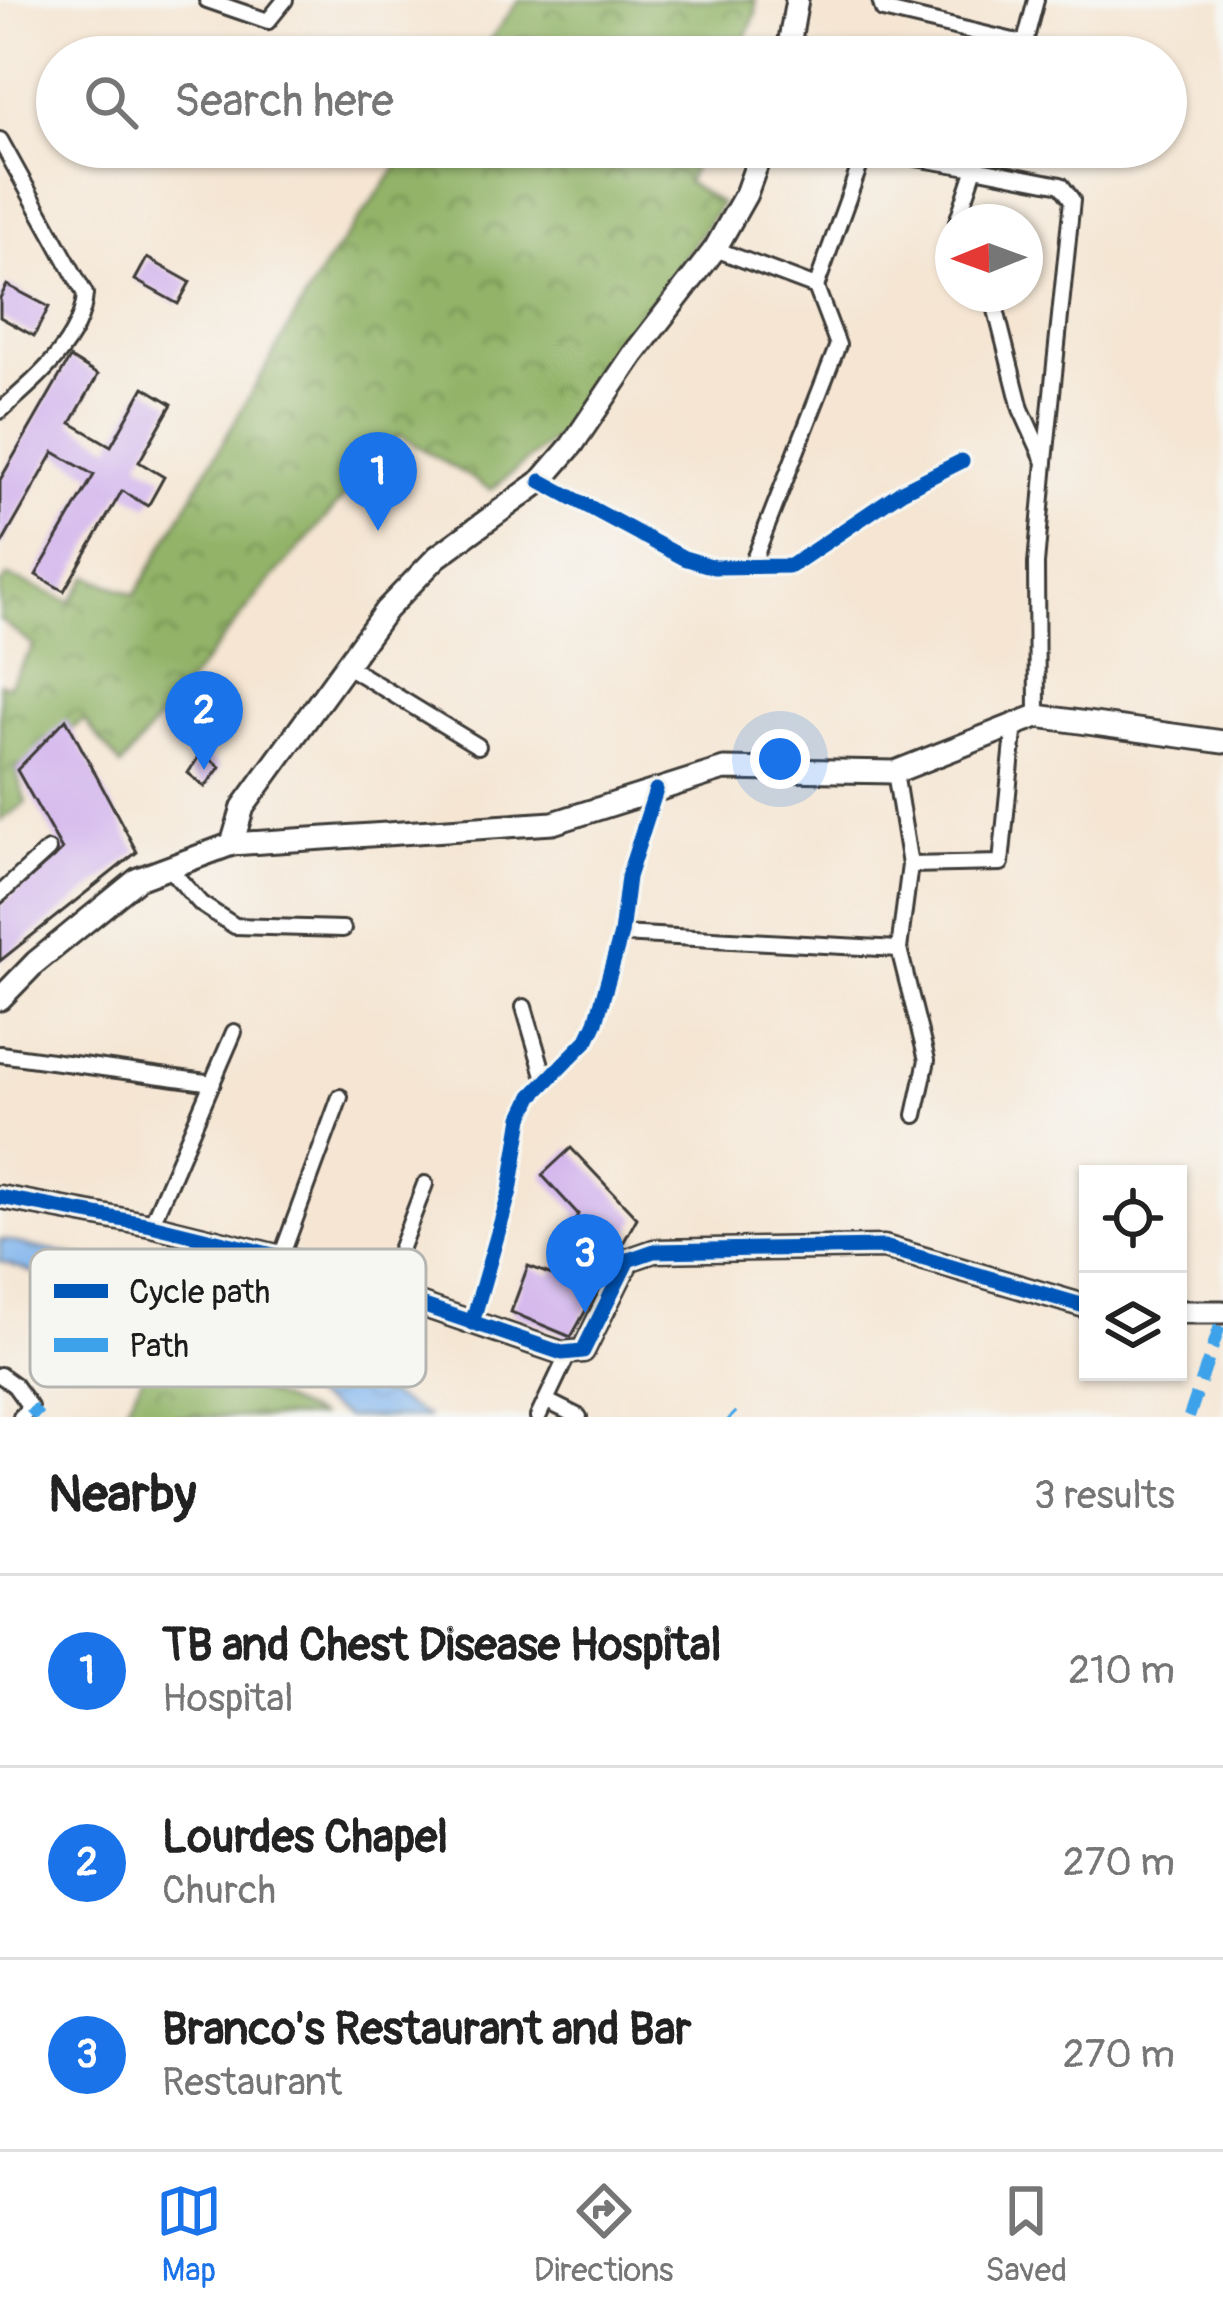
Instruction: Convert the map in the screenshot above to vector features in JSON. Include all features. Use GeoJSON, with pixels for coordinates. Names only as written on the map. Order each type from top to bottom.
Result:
{"type":"FeatureCollection","features":[{"type":"Feature","properties":{"kind":"main road"},"geometry":{"type":"LineString","coordinates":[[791,36],[797,0]]}},
{"type":"Feature","properties":{"kind":"main road"},"geometry":{"type":"LineString","coordinates":[[232,844],[243,807],[386,610],[437,557],[541,481],[572,445],[633,355],[715,249],[755,168]]}},
{"type":"Feature","properties":{"kind":"main road"},"geometry":{"type":"LineString","coordinates":[[0,999],[36,962],[138,879],[232,844],[554,823],[724,769],[896,772],[1037,716],[1223,742]]}},
{"type":"Feature","properties":{"kind":"main road"},"geometry":{"type":"LineString","coordinates":[[0,1197],[248,1249]]}},
{"type":"Feature","properties":{"kind":"main road"},"geometry":{"type":"LineString","coordinates":[[426,1307],[569,1352],[583,1352],[628,1260],[654,1251],[884,1246],[1079,1303]]}},
{"type":"Feature","properties":{"kind":"main road"},"geometry":{"type":"LineString","coordinates":[[1187,1312],[1223,1312]]}},
{"type":"Feature","properties":{"kind":"street"},"geometry":{"type":"LineString","coordinates":[[207,0],[268,21],[285,0]]}},
{"type":"Feature","properties":{"kind":"street"},"geometry":{"type":"LineString","coordinates":[[880,0],[883,10],[972,36]]}},
{"type":"Feature","properties":{"kind":"street"},"geometry":{"type":"LineString","coordinates":[[1027,36],[1036,0]]}},
{"type":"Feature","properties":{"kind":"street"},"geometry":{"type":"LineString","coordinates":[[0,140],[85,294],[83,316],[36,381],[0,411]]}},
{"type":"Feature","properties":{"kind":"street"},"geometry":{"type":"LineString","coordinates":[[751,567],[838,345],[816,287],[851,168]]}},
{"type":"Feature","properties":{"kind":"street"},"geometry":{"type":"LineString","coordinates":[[963,204],[975,168],[1060,184],[1072,200],[1036,564],[1037,716]]}},
{"type":"Feature","properties":{"kind":"street"},"geometry":{"type":"LineString","coordinates":[[715,249],[816,287]]}},
{"type":"Feature","properties":{"kind":"street"},"geometry":{"type":"LineString","coordinates":[[997,312],[1021,409],[1045,462]]}},
{"type":"Feature","properties":{"kind":"street"},"geometry":{"type":"LineString","coordinates":[[541,481],[684,558],[714,567],[791,566],[902,491],[962,461]]}},
{"type":"Feature","properties":{"kind":"street"},"geometry":{"type":"LineString","coordinates":[[346,667],[478,746]]}},
{"type":"Feature","properties":{"kind":"street"},"geometry":{"type":"LineString","coordinates":[[910,865],[1001,863],[1015,723]]}},
{"type":"Feature","properties":{"kind":"street"},"geometry":{"type":"LineString","coordinates":[[896,772],[910,865],[899,949],[927,1060],[915,1115]]}},
{"type":"Feature","properties":{"kind":"street"},"geometry":{"type":"LineString","coordinates":[[472,1323],[510,1191],[522,1117],[532,1096],[588,1040],[604,1001],[621,934],[628,877],[656,790]]}},
{"type":"Feature","properties":{"kind":"street"},"geometry":{"type":"LineString","coordinates":[[0,894],[49,850]]}},
{"type":"Feature","properties":{"kind":"street"},"geometry":{"type":"LineString","coordinates":[[167,866],[201,904],[235,926],[343,929]]}},
{"type":"Feature","properties":{"kind":"street"},"geometry":{"type":"LineString","coordinates":[[621,934],[899,949]]}},
{"type":"Feature","properties":{"kind":"street"},"geometry":{"type":"LineString","coordinates":[[524,1006],[545,1082]]}},
{"type":"Feature","properties":{"kind":"street"},"geometry":{"type":"LineString","coordinates":[[151,1225],[234,1032]]}},
{"type":"Feature","properties":{"kind":"street"},"geometry":{"type":"LineString","coordinates":[[0,1054],[213,1083]]}},
{"type":"Feature","properties":{"kind":"street"},"geometry":{"type":"LineString","coordinates":[[284,1249],[340,1097]]}},
{"type":"Feature","properties":{"kind":"street"},"geometry":{"type":"LineString","coordinates":[[400,1249],[425,1184]]}},
{"type":"Feature","properties":{"kind":"street"},"geometry":{"type":"LineString","coordinates":[[538,1417],[569,1352]]}},
{"type":"Feature","properties":{"kind":"street"},"geometry":{"type":"LineString","coordinates":[[0,1375],[14,1384],[30,1407],[22,1417]]}},
{"type":"Feature","properties":{"kind":"street"},"geometry":{"type":"LineString","coordinates":[[547,1401],[579,1417]]}},
{"type":"Feature","properties":{"kind":"green space"},"geometry":{"type":"Polygon","coordinates":[[[519,0],[755,0],[756,13],[747,36],[492,36],[519,0]]]}},
{"type":"Feature","properties":{"kind":"green space"},"geometry":{"type":"Polygon","coordinates":[[[397,168],[693,168],[687,182],[721,204],[564,431],[491,490],[399,435],[263,589],[121,766],[84,720],[15,769],[26,803],[0,821],[0,683],[8,686],[34,646],[0,620],[0,586],[8,576],[71,602],[88,576],[135,595],[322,270],[397,168]]]}},
{"type":"Feature","properties":{"kind":"green space"},"geometry":{"type":"Polygon","coordinates":[[[137,1387],[250,1387],[321,1417],[121,1417],[137,1387]]]}},
{"type":"Feature","properties":{"kind":"water"},"geometry":{"type":"Polygon","coordinates":[[[0,1239],[43,1249],[30,1249],[30,1272],[0,1261],[0,1239]]]}},
{"type":"Feature","properties":{"kind":"water"},"geometry":{"type":"Polygon","coordinates":[[[295,1387],[373,1387],[429,1417],[347,1417],[295,1387]]]}},
{"type":"Feature","properties":{"kind":"building"},"geometry":{"type":"Polygon","coordinates":[[[147,258],[190,282],[178,304],[135,280],[147,258]]]}},
{"type":"Feature","properties":{"kind":"building"},"geometry":{"type":"Polygon","coordinates":[[[7,285],[49,307],[34,336],[0,317],[0,298],[7,285]]]}},
{"type":"Feature","properties":{"kind":"building"},"geometry":{"type":"Polygon","coordinates":[[[70,358],[98,375],[71,423],[111,446],[144,387],[172,404],[139,462],[164,477],[148,506],[122,491],[64,591],[36,575],[94,475],[54,452],[0,547],[0,480],[70,358]]]}},
{"type":"Feature","properties":{"kind":"building"},"geometry":{"type":"Polygon","coordinates":[[[66,719],[137,852],[0,961],[0,905],[62,850],[17,770],[66,719]]]}},
{"type":"Feature","properties":{"kind":"building"},"geometry":{"type":"Polygon","coordinates":[[[202,752],[220,767],[205,787],[188,773],[202,752]]]}},
{"type":"Feature","properties":{"kind":"building"},"geometry":{"type":"Polygon","coordinates":[[[571,1148],[637,1218],[571,1337],[511,1312],[528,1266],[552,1275],[578,1214],[542,1175],[571,1148]]]}},
{"type":"Feature","properties":{"kind":"marked path"},"geometry":{"type":"LineString","coordinates":[[1189,1417],[1223,1317]]}},
{"type":"Feature","properties":{"kind":"marked path"},"geometry":{"type":"LineString","coordinates":[[30,1407],[39,1417]]}},
{"type":"Feature","properties":{"kind":"cycle path"},"geometry":{"type":"LineString","coordinates":[[541,481],[684,558],[714,567],[791,566],[902,491],[962,461]]}},
{"type":"Feature","properties":{"kind":"cycle path"},"geometry":{"type":"LineString","coordinates":[[472,1323],[510,1191],[522,1117],[532,1096],[588,1039],[596,1022],[621,934],[628,877],[656,790]]}},
{"type":"Feature","properties":{"kind":"cycle path"},"geometry":{"type":"LineString","coordinates":[[0,1197],[248,1249]]}},
{"type":"Feature","properties":{"kind":"cycle path"},"geometry":{"type":"LineString","coordinates":[[426,1307],[562,1353],[583,1351],[628,1260],[654,1251],[884,1247],[1079,1304]]}},
{"type":"Feature","properties":{"kind":"place","name":"TB and Chest Disease Hospital"},"geometry":{"type":"Point","coordinates":[378,531]}},
{"type":"Feature","properties":{"kind":"place","name":"Lourdes Chapel"},"geometry":{"type":"Point","coordinates":[204,770]}},
{"type":"Feature","properties":{"kind":"place","name":"Branco's Restaurant and Bar"},"geometry":{"type":"Point","coordinates":[585,1313]}}]}
